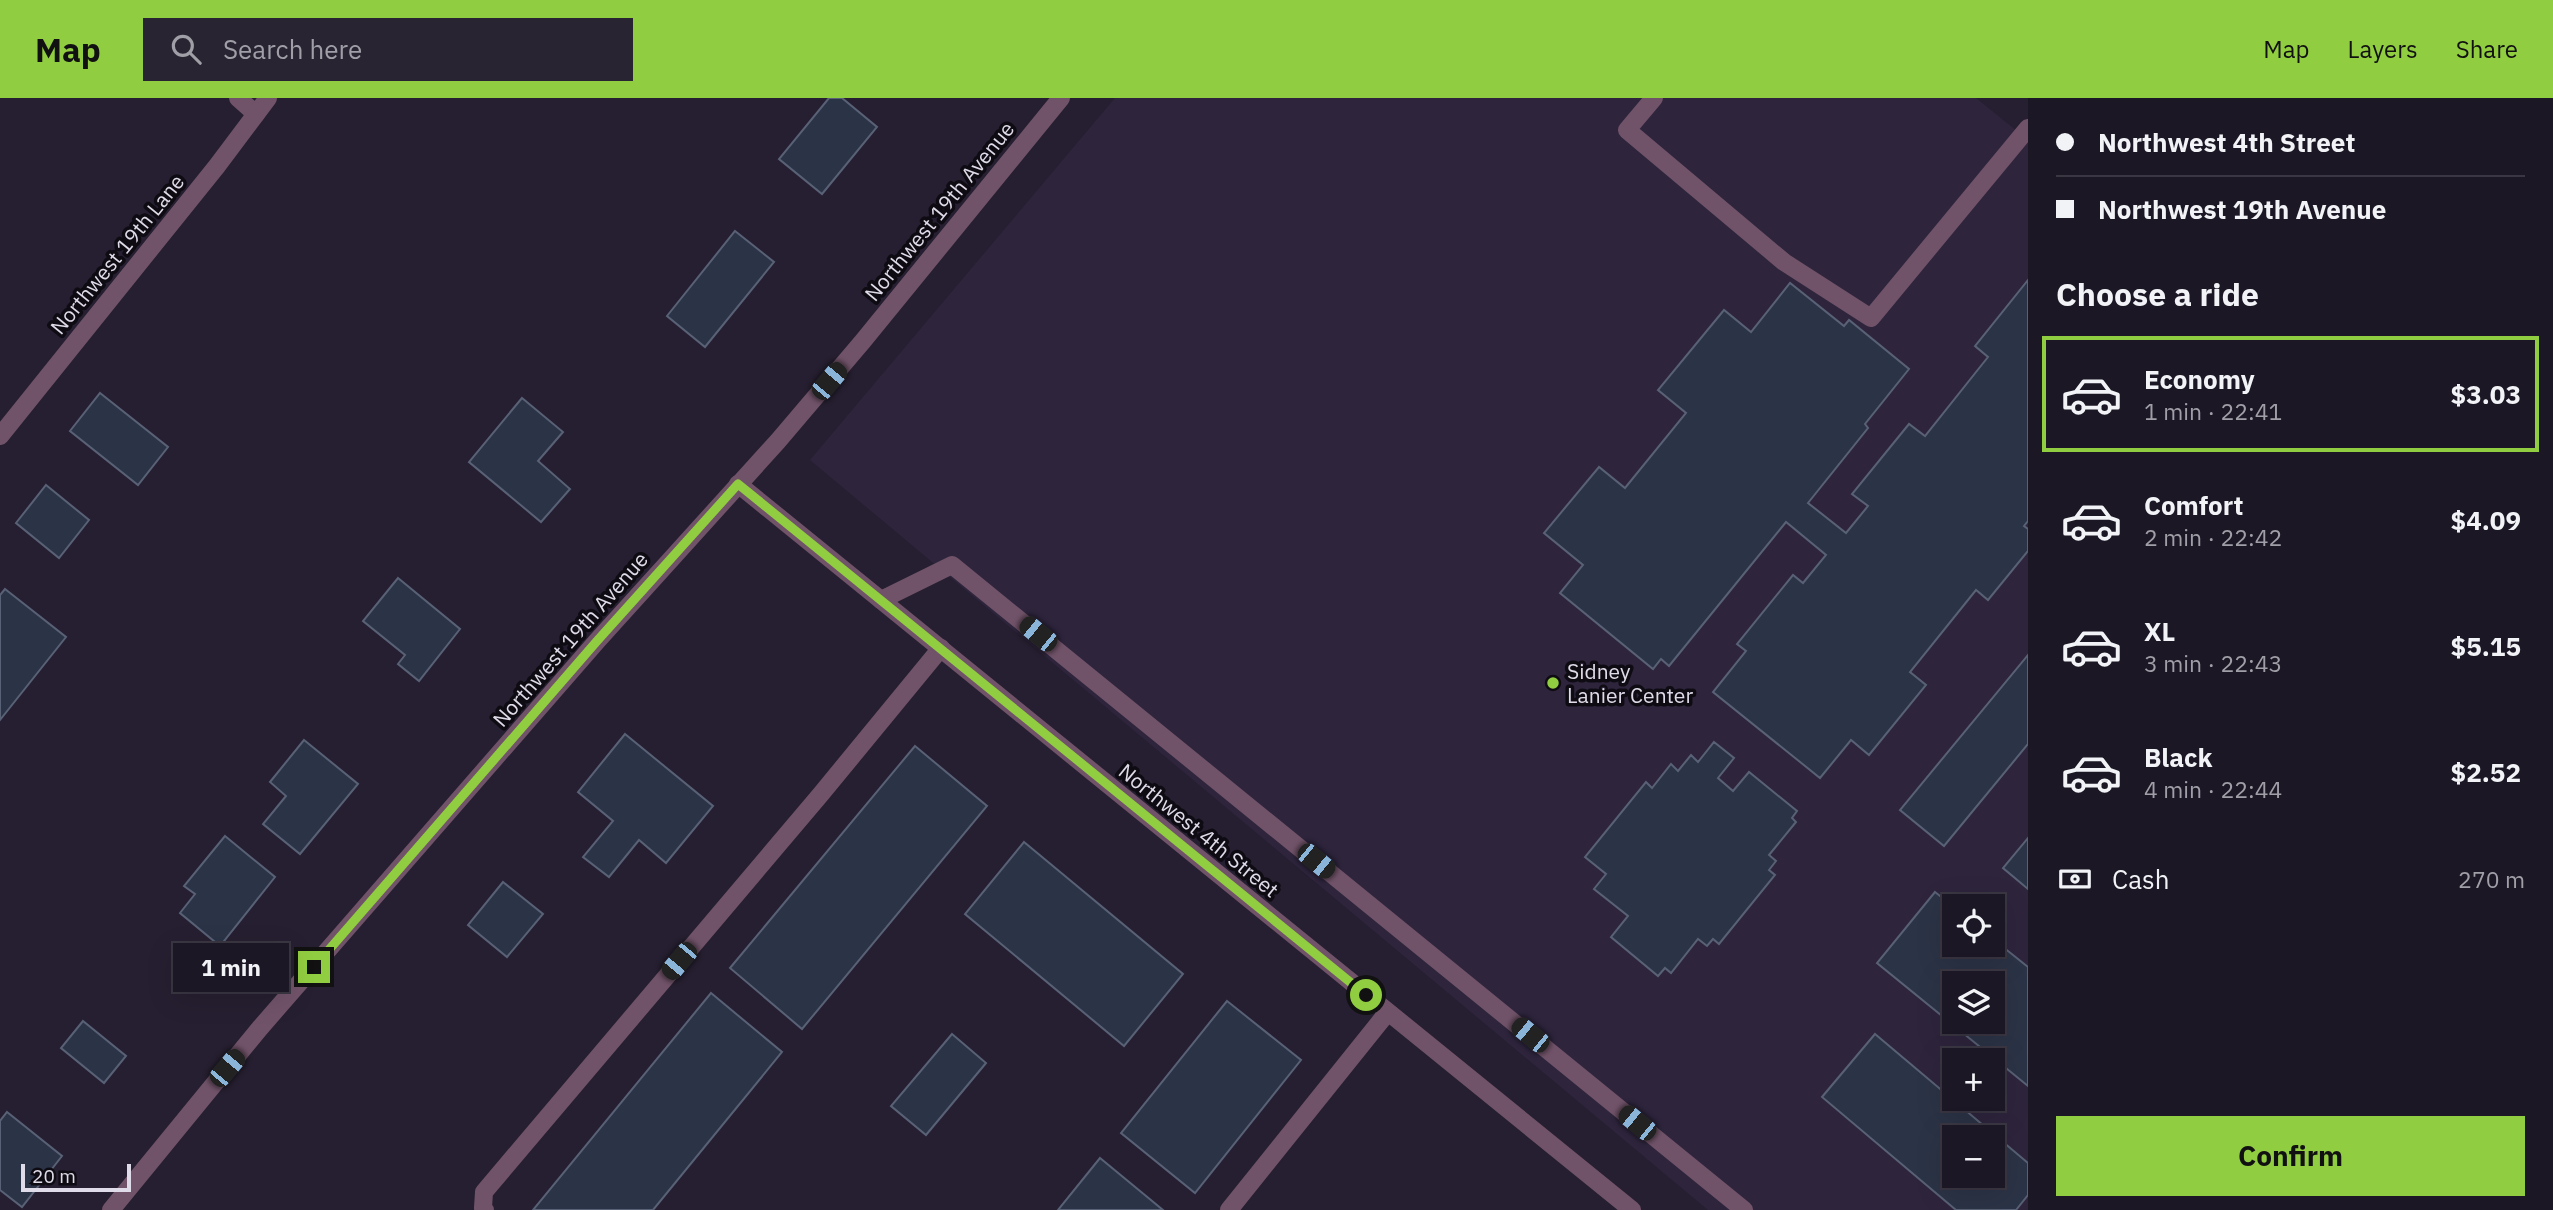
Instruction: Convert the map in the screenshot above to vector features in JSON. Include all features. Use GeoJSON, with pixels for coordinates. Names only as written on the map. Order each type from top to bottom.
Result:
{"type":"FeatureCollection","features":[{"type":"Feature","properties":{"kind":"street"},"geometry":{"type":"LineString","coordinates":[[238,98],[256,114]]}},
{"type":"Feature","properties":{"kind":"street","name":"Northwest 19th Lane"},"geometry":{"type":"LineString","coordinates":[[0,436],[268,98]]}},
{"type":"Feature","properties":{"kind":"street","name":"Northwest 19th Avenue"},"geometry":{"type":"LineString","coordinates":[[111,1210],[260,1028],[863,341],[1061,98]]}},
{"type":"Feature","properties":{"kind":"street"},"geometry":{"type":"LineString","coordinates":[[1654,98],[1627,130],[1784,262],[1871,318],[2028,128]]}},
{"type":"Feature","properties":{"kind":"street","name":"Northwest 4th Street"},"geometry":{"type":"LineString","coordinates":[[738,484],[1632,1210]]}},
{"type":"Feature","properties":{"kind":"street"},"geometry":{"type":"LineString","coordinates":[[881,600],[952,565],[1744,1210]]}},
{"type":"Feature","properties":{"kind":"street"},"geometry":{"type":"LineString","coordinates":[[485,1210],[484,1192],[821,794],[940,648]]}},
{"type":"Feature","properties":{"kind":"street"},"geometry":{"type":"LineString","coordinates":[[1229,1210],[1387,1013]]}},
{"type":"Feature","properties":{"kind":"shaded area","name":"Sidney Lanier Center"},"geometry":{"type":"Polygon","coordinates":[[[1115,98],[1976,98],[2028,140],[2028,1210],[1708,1210],[810,460],[1115,98]]]}},
{"type":"Feature","properties":{"kind":"building"},"geometry":{"type":"Polygon","coordinates":[[[829,98],[842,98],[877,127],[822,194],[779,159],[829,98]]]}},
{"type":"Feature","properties":{"kind":"building"},"geometry":{"type":"Polygon","coordinates":[[[735,231],[774,262],[705,347],[667,316],[735,231]]]}},
{"type":"Feature","properties":{"kind":"building"},"geometry":{"type":"Polygon","coordinates":[[[2028,280],[2028,521],[2024,526],[2028,529],[2028,551],[1988,600],[1976,590],[1910,672],[1926,685],[1869,755],[1851,740],[1820,778],[1713,692],[1746,651],[1737,644],[1793,575],[1803,583],[1826,555],[1786,522],[1669,666],[1661,659],[1653,669],[1560,593],[1583,565],[1544,533],[1599,467],[1625,488],[1686,413],[1658,390],[1724,310],[1751,332],[1790,283],[1844,326],[1849,320],[1909,369],[1865,424],[1868,428],[1808,503],[1846,533],[1868,506],[1852,494],[1909,424],[1925,436],[1988,357],[1975,346],[2028,280]]]}},
{"type":"Feature","properties":{"kind":"building"},"geometry":{"type":"Polygon","coordinates":[[[100,393],[168,447],[138,485],[70,431],[100,393]]]}},
{"type":"Feature","properties":{"kind":"building"},"geometry":{"type":"Polygon","coordinates":[[[522,398],[563,432],[538,461],[570,489],[541,522],[469,462],[522,398]]]}},
{"type":"Feature","properties":{"kind":"building"},"geometry":{"type":"Polygon","coordinates":[[[46,485],[89,520],[59,558],[16,523],[46,485]]]}},
{"type":"Feature","properties":{"kind":"building"},"geometry":{"type":"Polygon","coordinates":[[[398,578],[460,629],[419,681],[398,664],[405,655],[363,621],[398,578]]]}},
{"type":"Feature","properties":{"kind":"building"},"geometry":{"type":"Polygon","coordinates":[[[5,589],[66,637],[0,720],[0,595],[5,589]]]}},
{"type":"Feature","properties":{"kind":"building"},"geometry":{"type":"Polygon","coordinates":[[[2028,655],[2028,744],[1944,846],[1900,810],[2028,655]]]}},
{"type":"Feature","properties":{"kind":"building"},"geometry":{"type":"Polygon","coordinates":[[[625,734],[713,806],[666,863],[639,840],[609,877],[583,857],[613,821],[578,792],[625,734]]]}},
{"type":"Feature","properties":{"kind":"building"},"geometry":{"type":"Polygon","coordinates":[[[304,740],[358,784],[300,854],[263,824],[286,796],[270,782],[304,740]]]}},
{"type":"Feature","properties":{"kind":"building"},"geometry":{"type":"Polygon","coordinates":[[[1714,742],[1734,758],[1718,778],[1733,791],[1749,772],[1797,811],[1792,818],[1796,822],[1769,855],[1776,861],[1769,870],[1775,875],[1719,944],[1713,939],[1707,946],[1698,939],[1671,973],[1665,968],[1658,976],[1611,937],[1628,916],[1594,889],[1606,874],[1585,857],[1646,782],[1652,788],[1671,764],[1678,771],[1691,755],[1698,762],[1714,742]]]}},
{"type":"Feature","properties":{"kind":"building"},"geometry":{"type":"Polygon","coordinates":[[[915,746],[987,806],[802,1029],[730,968],[915,746]]]}},
{"type":"Feature","properties":{"kind":"building"},"geometry":{"type":"Polygon","coordinates":[[[225,836],[275,877],[220,946],[180,913],[195,894],[184,886],[225,836]]]}},
{"type":"Feature","properties":{"kind":"building"},"geometry":{"type":"Polygon","coordinates":[[[2028,838],[2028,889],[2003,868],[2028,838]]]}},
{"type":"Feature","properties":{"kind":"building"},"geometry":{"type":"Polygon","coordinates":[[[1024,842],[1183,974],[1124,1046],[965,914],[1024,842]]]}},
{"type":"Feature","properties":{"kind":"building"},"geometry":{"type":"Polygon","coordinates":[[[503,882],[543,914],[507,957],[468,925],[503,882]]]}},
{"type":"Feature","properties":{"kind":"building"},"geometry":{"type":"Polygon","coordinates":[[[1935,892],[1942,898],[1942,957],[2005,957],[2005,949],[2028,967],[2028,1086],[2005,1067],[2005,1048],[1981,1048],[1964,1034],[2005,1034],[2005,971],[1942,971],[1942,1016],[1877,963],[1935,892]]]}},
{"type":"Feature","properties":{"kind":"building"},"geometry":{"type":"Polygon","coordinates":[[[711,993],[782,1052],[653,1210],[533,1210],[711,993]]]}},
{"type":"Feature","properties":{"kind":"building"},"geometry":{"type":"Polygon","coordinates":[[[1227,1001],[1301,1060],[1195,1193],[1121,1133],[1227,1001]]]}},
{"type":"Feature","properties":{"kind":"building"},"geometry":{"type":"Polygon","coordinates":[[[83,1021],[126,1056],[104,1083],[61,1048],[83,1021]]]}},
{"type":"Feature","properties":{"kind":"building"},"geometry":{"type":"Polygon","coordinates":[[[952,1034],[986,1063],[926,1135],[891,1106],[952,1034]]]}},
{"type":"Feature","properties":{"kind":"building"},"geometry":{"type":"Polygon","coordinates":[[[1875,1034],[1942,1090],[1942,1111],[1966,1111],[1983,1125],[1942,1125],[1942,1188],[2005,1188],[2005,1144],[2028,1163],[2028,1195],[2016,1210],[1956,1210],[1822,1097],[1875,1034]]]}},
{"type":"Feature","properties":{"kind":"building"},"geometry":{"type":"Polygon","coordinates":[[[7,1112],[62,1156],[22,1207],[0,1190],[0,1121],[7,1112]]]}},
{"type":"Feature","properties":{"kind":"building"},"geometry":{"type":"Polygon","coordinates":[[[1100,1158],[1163,1210],[1058,1210],[1100,1158]]]}},
{"type":"Feature","properties":{"kind":"place","name":"Sidney Lanier Center"},"geometry":{"type":"Point","coordinates":[1553,683]}},
{"type":"Feature","properties":{"kind":"route"},"geometry":{"type":"LineString","coordinates":[[314,967],[597,641],[738,484],[1366,995]]}}]}
